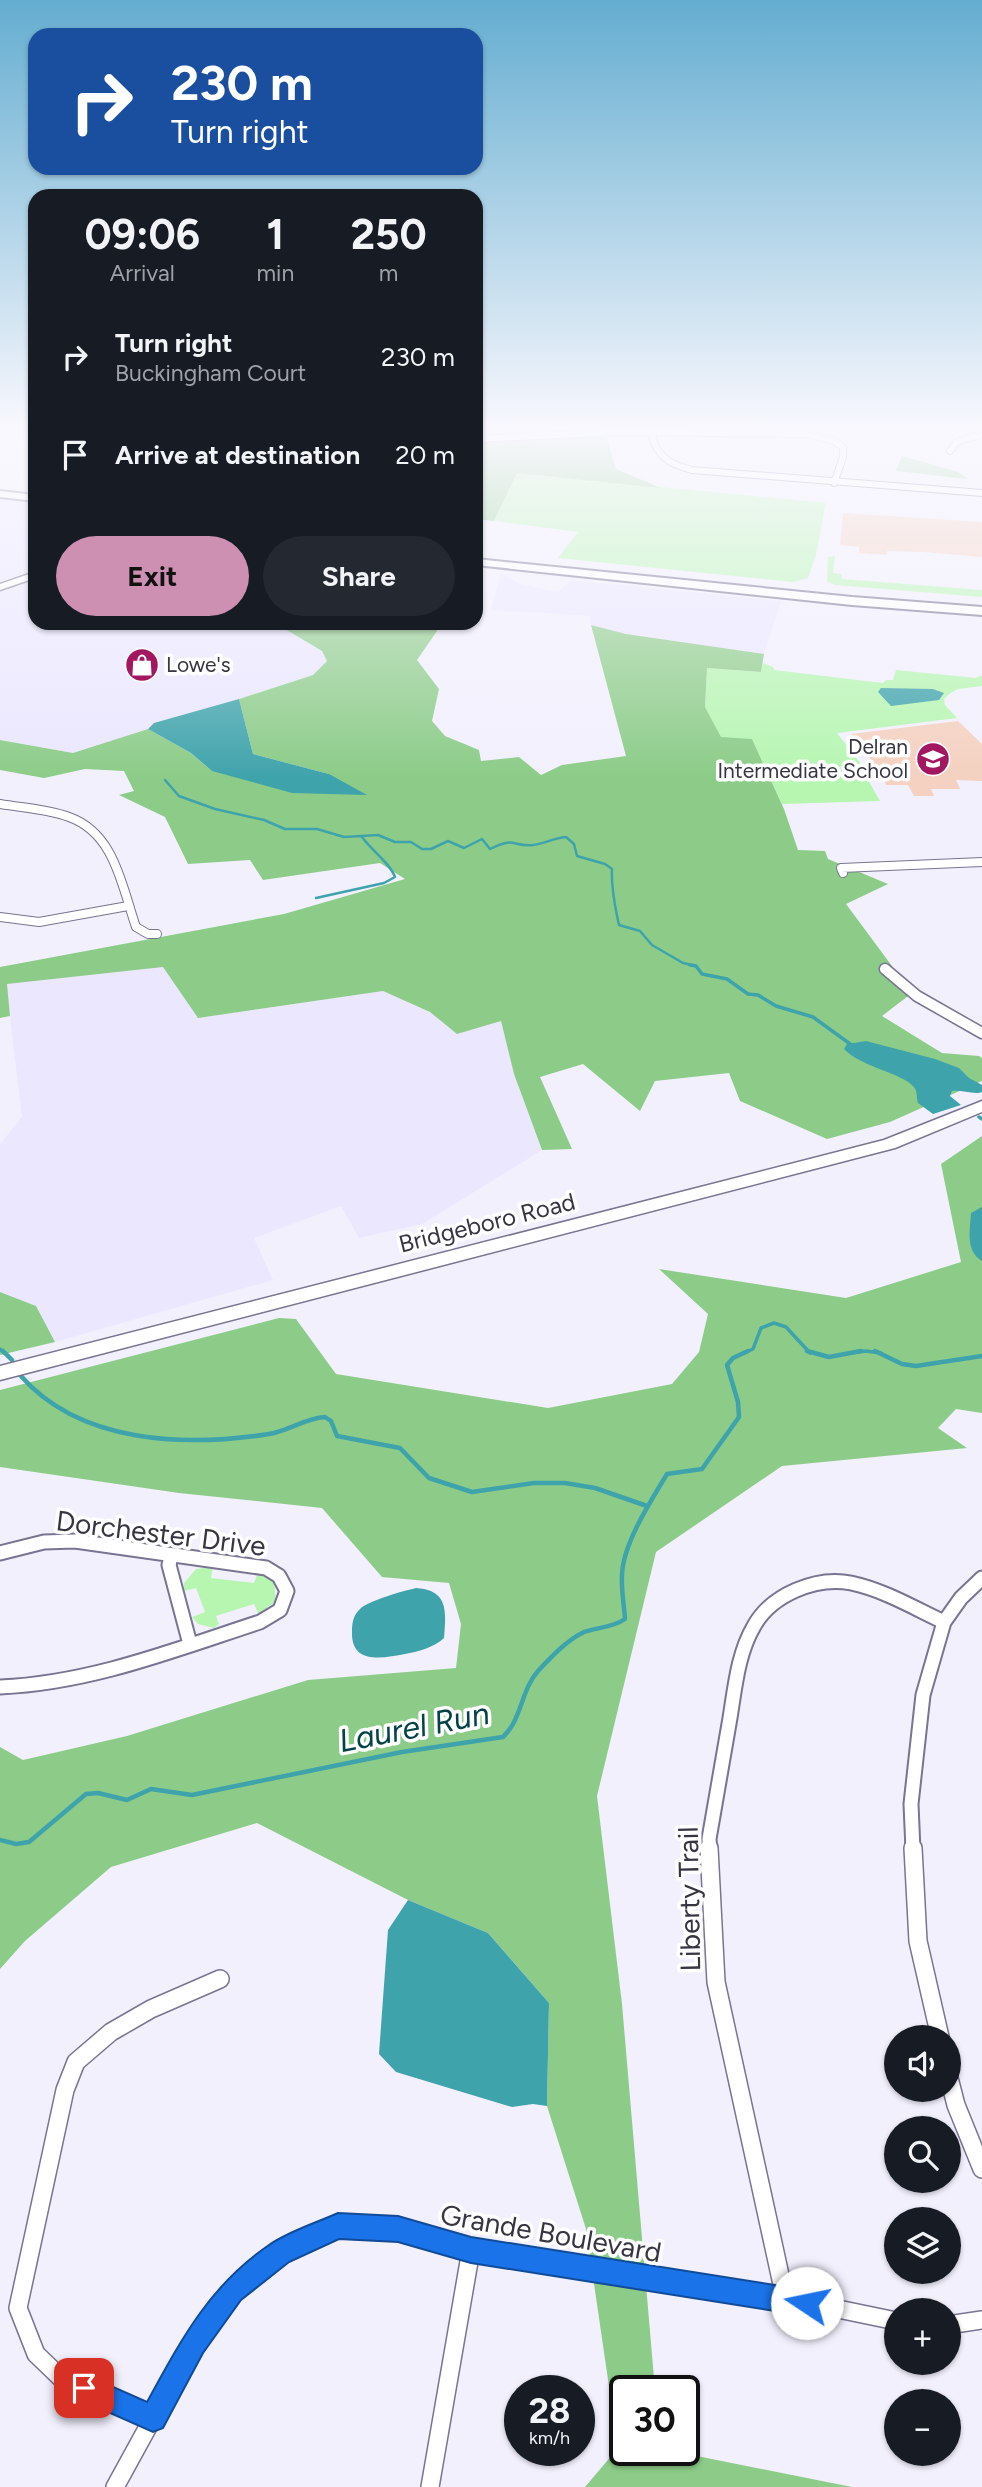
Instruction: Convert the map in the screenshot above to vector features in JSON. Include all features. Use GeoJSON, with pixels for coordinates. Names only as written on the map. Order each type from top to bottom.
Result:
{"type":"FeatureCollection","features":[{"type":"Feature","properties":{"kind":"highway"},"geometry":{"type":"LineString","coordinates":[[483,558],[834,594],[982,605]]}},
{"type":"Feature","properties":{"kind":"highway"},"geometry":{"type":"LineString","coordinates":[[483,563],[839,600],[982,611]]}},
{"type":"Feature","properties":{"kind":"main road","name":"Bridgeboro Road"},"geometry":{"type":"LineString","coordinates":[[0,1373],[889,1144],[982,1106]]}},
{"type":"Feature","properties":{"kind":"street"},"geometry":{"type":"LineString","coordinates":[[3,586],[28,572]]}},
{"type":"Feature","properties":{"kind":"street"},"geometry":{"type":"LineString","coordinates":[[3,586],[28,577]]}},
{"type":"Feature","properties":{"kind":"street"},"geometry":{"type":"LineString","coordinates":[[0,804],[80,821],[100,836],[109,852],[136,927],[157,934]]}},
{"type":"Feature","properties":{"kind":"street"},"geometry":{"type":"LineString","coordinates":[[842,870],[982,863]]}},
{"type":"Feature","properties":{"kind":"street"},"geometry":{"type":"LineString","coordinates":[[0,917],[39,922],[128,906]]}},
{"type":"Feature","properties":{"kind":"street"},"geometry":{"type":"LineString","coordinates":[[885,969],[917,996],[982,1033]]}},
{"type":"Feature","properties":{"kind":"street","name":"Dorchester Drive"},"geometry":{"type":"LineString","coordinates":[[0,1553],[26,1545],[61,1540],[267,1568],[279,1576],[286,1591],[284,1604],[274,1615],[190,1644],[63,1682],[0,1687]]}},
{"type":"Feature","properties":{"kind":"street"},"geometry":{"type":"LineString","coordinates":[[172,1556],[169,1565],[190,1644]]}},
{"type":"Feature","properties":{"kind":"street"},"geometry":{"type":"LineString","coordinates":[[937,2025],[918,1941],[911,1804],[923,1695],[944,1622],[961,1598],[982,1578]]}},
{"type":"Feature","properties":{"kind":"street","name":"Liberty Trail"},"geometry":{"type":"LineString","coordinates":[[785,2298],[716,1982],[709,1839],[741,1656],[754,1625],[770,1605],[794,1592],[822,1582],[849,1583],[883,1593],[944,1622]]}},
{"type":"Feature","properties":{"kind":"street"},"geometry":{"type":"LineString","coordinates":[[153,2418],[61,2378],[36,2354],[18,2308],[65,2090],[76,2062],[111,2032],[141,2015],[220,1979]]}},
{"type":"Feature","properties":{"kind":"street"},"geometry":{"type":"LineString","coordinates":[[955,2102],[982,2169]]}},
{"type":"Feature","properties":{"kind":"street","name":"Grande Boulevard"},"geometry":{"type":"LineString","coordinates":[[115,2487],[194,2343],[232,2291],[280,2252],[338,2226],[398,2229],[471,2250],[785,2298],[884,2319]]}},
{"type":"Feature","properties":{"kind":"street"},"geometry":{"type":"LineString","coordinates":[[430,2487],[471,2250]]}},
{"type":"Feature","properties":{"kind":"street"},"geometry":{"type":"LineString","coordinates":[[961,2323],[982,2320]]}},
{"type":"Feature","properties":{"kind":"shaded area"},"geometry":{"type":"Polygon","coordinates":[[[0,546],[28,546],[28,630],[287,630],[322,651],[327,661],[313,675],[73,753],[0,740],[0,546]]]}},
{"type":"Feature","properties":{"kind":"shaded area"},"geometry":{"type":"Polygon","coordinates":[[[501,573],[520,584],[558,592],[571,580],[781,601],[764,654],[626,634],[591,625],[589,616],[491,610],[501,573]]]}},
{"type":"Feature","properties":{"kind":"shaded area"},"geometry":{"type":"Polygon","coordinates":[[[163,967],[198,1018],[383,991],[430,1012],[457,1034],[501,1021],[514,1074],[542,1150],[422,1224],[359,1238],[341,1206],[254,1238],[273,1280],[55,1342],[36,1306],[0,1292],[0,1144],[22,1117],[6,984],[163,967]]]}},
{"type":"Feature","properties":{"kind":"green space"},"geometry":{"type":"Polygon","coordinates":[[[567,546],[818,546],[808,578],[793,582],[558,558],[567,546]]]}},
{"type":"Feature","properties":{"kind":"green space"},"geometry":{"type":"Polygon","coordinates":[[[835,556],[833,573],[841,574],[842,579],[982,590],[982,597],[835,585],[827,581],[828,557],[835,556]]]}},
{"type":"Feature","properties":{"kind":"green space"},"geometry":{"type":"Polygon","coordinates":[[[591,625],[626,634],[764,654],[761,672],[707,668],[705,707],[721,737],[752,739],[784,809],[798,850],[825,851],[828,859],[888,884],[846,904],[912,993],[882,1016],[942,1053],[979,1056],[982,1058],[982,1081],[890,1122],[827,1139],[740,1101],[729,1073],[655,1081],[640,1111],[583,1064],[540,1077],[572,1149],[542,1150],[514,1074],[501,1021],[457,1034],[430,1012],[383,991],[198,1018],[163,967],[7,984],[10,1016],[0,1018],[0,967],[284,914],[405,879],[380,863],[263,880],[250,860],[188,864],[165,817],[119,795],[134,791],[124,771],[85,769],[44,778],[0,770],[0,740],[73,753],[148,729],[191,753],[212,771],[329,774],[253,754],[239,699],[313,675],[327,661],[322,651],[287,630],[437,630],[417,660],[439,689],[432,721],[445,736],[479,750],[481,761],[519,757],[541,775],[562,765],[626,756],[591,625]]]}},
{"type":"Feature","properties":{"kind":"green space"},"geometry":{"type":"Polygon","coordinates":[[[763,663],[774,670],[883,683],[893,680],[896,670],[976,678],[982,676],[982,686],[958,689],[944,699],[945,705],[957,718],[837,733],[864,768],[831,773],[864,773],[880,801],[782,804],[752,739],[721,738],[705,707],[707,668],[761,672],[763,663]]]}},
{"type":"Feature","properties":{"kind":"green space"},"geometry":{"type":"Polygon","coordinates":[[[982,1136],[982,1413],[956,1409],[938,1428],[967,1448],[782,1466],[656,1552],[597,1796],[622,2004],[654,2375],[609,2375],[609,2386],[586,2229],[547,2106],[549,2003],[488,1933],[408,1900],[257,1823],[111,1867],[25,1941],[0,1969],[0,1747],[23,1760],[127,1736],[308,1680],[456,1668],[461,1624],[449,1583],[382,1577],[322,1508],[179,1493],[0,1467],[0,1390],[279,1318],[296,1319],[336,1374],[548,1408],[672,1384],[699,1352],[708,1314],[659,1269],[846,1298],[961,1262],[941,1164],[982,1136]]]}},
{"type":"Feature","properties":{"kind":"green space"},"geometry":{"type":"Polygon","coordinates":[[[0,1292],[36,1306],[55,1342],[0,1355],[0,1292]]]}},
{"type":"Feature","properties":{"kind":"green space"},"geometry":{"type":"Polygon","coordinates":[[[213,1567],[211,1578],[254,1583],[257,1575],[265,1576],[274,1582],[276,1601],[260,1613],[254,1604],[216,1616],[219,1624],[214,1628],[198,1624],[192,1617],[205,1612],[196,1588],[184,1591],[184,1583],[196,1569],[213,1567]]]}},
{"type":"Feature","properties":{"kind":"green space"},"geometry":{"type":"Polygon","coordinates":[[[700,2457],[852,2487],[585,2487],[609,2459],[609,2466],[700,2466],[700,2457]]]}},
{"type":"Feature","properties":{"kind":"water"},"geometry":{"type":"Polygon","coordinates":[[[881,688],[933,689],[944,693],[939,700],[891,706],[878,692],[881,688]]]}},
{"type":"Feature","properties":{"kind":"water"},"geometry":{"type":"Polygon","coordinates":[[[239,699],[253,754],[329,774],[367,795],[292,793],[212,771],[191,753],[148,729],[154,723],[239,699]]]}},
{"type":"Feature","properties":{"kind":"water"},"geometry":{"type":"Polygon","coordinates":[[[866,1041],[959,1068],[982,1085],[982,1092],[952,1091],[950,1096],[961,1105],[933,1114],[918,1103],[915,1089],[908,1082],[860,1061],[844,1049],[847,1044],[866,1041]]]}},
{"type":"Feature","properties":{"kind":"water"},"geometry":{"type":"Polygon","coordinates":[[[982,1207],[982,1261],[973,1252],[970,1233],[971,1213],[982,1207]]]}},
{"type":"Feature","properties":{"kind":"water"},"geometry":{"type":"Polygon","coordinates":[[[416,1588],[435,1593],[440,1598],[445,1611],[444,1638],[420,1650],[387,1657],[370,1657],[357,1650],[353,1643],[352,1629],[358,1611],[379,1599],[416,1588]]]}},
{"type":"Feature","properties":{"kind":"water"},"geometry":{"type":"Polygon","coordinates":[[[408,1900],[488,1933],[549,2003],[547,2106],[533,2104],[512,2107],[396,2072],[379,2054],[388,1930],[408,1900]]]}},
{"type":"Feature","properties":{"kind":"building"},"geometry":{"type":"Polygon","coordinates":[[[850,546],[982,546],[982,557],[923,552],[887,551],[887,555],[859,553],[859,547],[850,546]]]}},
{"type":"Feature","properties":{"kind":"building","name":"Delran Intermediate School"},"geometry":{"type":"Polygon","coordinates":[[[958,721],[982,744],[982,781],[956,780],[960,789],[931,789],[934,796],[914,796],[908,785],[886,785],[882,774],[851,734],[958,721]]]}},
{"type":"Feature","properties":{"kind":"waterway"},"geometry":{"type":"LineString","coordinates":[[165,780],[179,796],[215,809],[264,820],[285,829],[317,829],[344,837],[378,835],[395,842],[411,842],[422,849],[431,849],[448,841],[464,848],[482,839],[490,849],[505,843],[533,845],[566,837],[574,844],[577,856],[605,864],[612,869],[619,925],[640,931],[652,945],[683,963],[696,966]]}},
{"type":"Feature","properties":{"kind":"waterway"},"geometry":{"type":"LineString","coordinates":[[316,898],[384,883],[395,877],[362,837]]}},
{"type":"Feature","properties":{"kind":"waterway"},"geometry":{"type":"LineString","coordinates":[[690,965],[696,966]]}},
{"type":"Feature","properties":{"kind":"waterway"},"geometry":{"type":"LineString","coordinates":[[696,966],[702,974],[727,979],[748,994],[758,995],[776,1006],[813,1017],[853,1046]]}},
{"type":"Feature","properties":{"kind":"waterway","name":"Laurel Run"},"geometry":{"type":"LineString","coordinates":[[744,1353],[753,1349],[761,1328],[774,1323],[786,1327],[809,1351]]}},
{"type":"Feature","properties":{"kind":"waterway"},"geometry":{"type":"LineString","coordinates":[[0,1349],[4,1353]]}},
{"type":"Feature","properties":{"kind":"waterway"},"geometry":{"type":"LineString","coordinates":[[3,1351],[12,1360]]}},
{"type":"Feature","properties":{"kind":"waterway","name":"Laurel Run"},"geometry":{"type":"LineString","coordinates":[[0,1840],[16,1844],[29,1842],[86,1794],[98,1793],[127,1800],[151,1789],[192,1795],[402,1752],[503,1737],[514,1722],[532,1679],[554,1655],[584,1632],[610,1626],[625,1619],[622,1575],[632,1536],[667,1474],[702,1469],[739,1417],[738,1402],[727,1365],[733,1358],[748,1351]]}},
{"type":"Feature","properties":{"kind":"waterway","name":"Laurel Run"},"geometry":{"type":"LineString","coordinates":[[809,1351],[829,1357],[851,1353]]}},
{"type":"Feature","properties":{"kind":"waterway","name":"Laurel Run"},"geometry":{"type":"LineString","coordinates":[[851,1353],[861,1351]]}},
{"type":"Feature","properties":{"kind":"waterway","name":"Laurel Run"},"geometry":{"type":"LineString","coordinates":[[851,1353],[878,1353]]}},
{"type":"Feature","properties":{"kind":"waterway","name":"Laurel Run"},"geometry":{"type":"LineString","coordinates":[[878,1353],[902,1364],[916,1366],[982,1356]]}},
{"type":"Feature","properties":{"kind":"waterway"},"geometry":{"type":"LineString","coordinates":[[20,1375],[44,1398],[72,1415],[135,1435],[169,1439],[237,1438],[276,1432],[325,1417],[331,1421],[337,1436],[400,1448],[429,1478],[472,1492],[534,1483],[565,1483],[595,1488],[647,1506]]}},
{"type":"Feature","properties":{"kind":"place","name":"Lowe's"},"geometry":{"type":"Point","coordinates":[142,665]}},
{"type":"Feature","properties":{"kind":"place","name":"Delran Intermediate School"},"geometry":{"type":"Point","coordinates":[933,759]}},
{"type":"Feature","properties":{"kind":"route"},"geometry":{"type":"LineString","coordinates":[[84,2388],[153,2418],[194,2343],[232,2291],[280,2252],[338,2226],[398,2229],[471,2250],[807,2303]]}}]}
